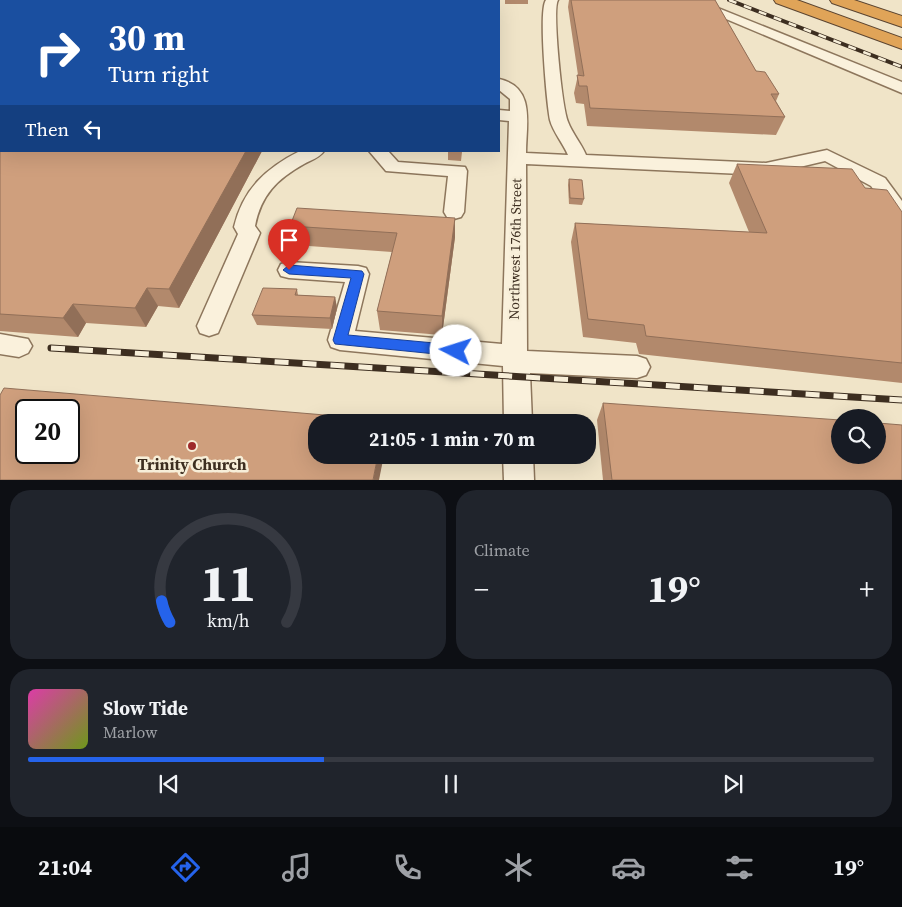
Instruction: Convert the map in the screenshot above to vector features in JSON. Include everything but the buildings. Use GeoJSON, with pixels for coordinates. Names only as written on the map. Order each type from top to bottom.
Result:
{"type":"FeatureCollection","features":[{"type":"Feature","properties":{"kind":"highway"},"geometry":{"type":"LineString","coordinates":[[782,0],[902,44]]}},
{"type":"Feature","properties":{"kind":"highway"},"geometry":{"type":"LineString","coordinates":[[817,0],[902,30]]}},
{"type":"Feature","properties":{"kind":"highway"},"geometry":{"type":"LineString","coordinates":[[838,0],[902,22]]}},
{"type":"Feature","properties":{"kind":"highway"},"geometry":{"type":"LineString","coordinates":[[872,0],[902,10]]}},
{"type":"Feature","properties":{"kind":"street"},"geometry":{"type":"LineString","coordinates":[[552,0],[549,4],[549,32],[558,121],[573,145],[579,161]]}},
{"type":"Feature","properties":{"kind":"street"},"geometry":{"type":"LineString","coordinates":[[688,0],[902,88]]}},
{"type":"Feature","properties":{"kind":"street","name":"Northwest 176th Street"},"geometry":{"type":"LineString","coordinates":[[500,85],[514,93],[518,99],[508,115],[517,158],[514,358],[518,377],[518,414]]}},
{"type":"Feature","properties":{"kind":"street"},"geometry":{"type":"LineString","coordinates":[[209,326],[249,233],[244,227],[246,213],[253,197],[273,176],[289,164],[313,152]]}},
{"type":"Feature","properties":{"kind":"street"},"geometry":{"type":"LineString","coordinates":[[379,152],[393,168],[458,171],[454,212]]}},
{"type":"Feature","properties":{"kind":"street"},"geometry":{"type":"LineString","coordinates":[[517,158],[766,169],[827,155],[878,182],[902,215]]}},
{"type":"Feature","properties":{"kind":"street"},"geometry":{"type":"LineString","coordinates":[[289,270],[358,274],[340,340],[514,358],[637,367]]}},
{"type":"Feature","properties":{"kind":"street"},"geometry":{"type":"LineString","coordinates":[[518,464],[518,480]]}},
{"type":"Feature","properties":{"kind":"railway"},"geometry":{"type":"LineString","coordinates":[[729,0],[902,67]]}},
{"type":"Feature","properties":{"kind":"railway"},"geometry":{"type":"LineString","coordinates":[[51,348],[902,400]]}},
{"type":"Feature","properties":{"kind":"place","name":"Trinity Church"},"geometry":{"type":"Point","coordinates":[192,446]}},
{"type":"Feature","properties":{"kind":"route"},"geometry":{"type":"LineString","coordinates":[[289,270],[358,274],[340,340],[456,351]]}}]}
